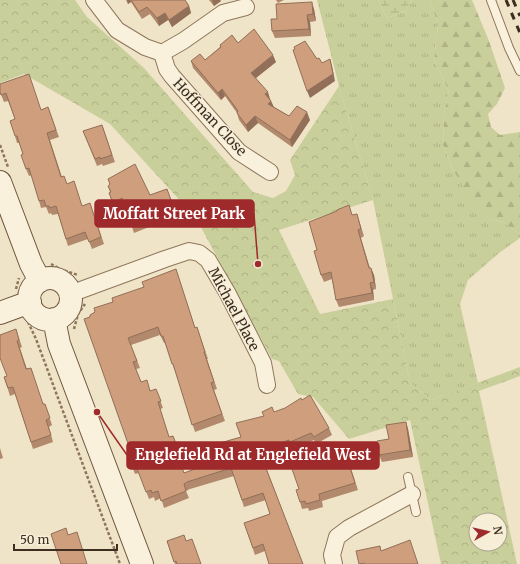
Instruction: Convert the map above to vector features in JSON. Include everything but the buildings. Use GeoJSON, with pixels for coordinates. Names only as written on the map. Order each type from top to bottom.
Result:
{"type":"FeatureCollection","features":[{"type":"Feature","properties":{"kind":"main road"},"geometry":{"type":"LineString","coordinates":[[0,182],[31,264],[40,281]]}},
{"type":"Feature","properties":{"kind":"main road"},"geometry":{"type":"LineString","coordinates":[[46,279],[58,280],[67,287],[70,294],[70,303],[68,310],[63,316],[54,320],[43,318],[34,311],[30,302],[31,292],[34,286],[40,281],[46,279]]}},
{"type":"Feature","properties":{"kind":"main road"},"geometry":{"type":"LineString","coordinates":[[0,313],[30,302]]}},
{"type":"Feature","properties":{"kind":"main road"},"geometry":{"type":"LineString","coordinates":[[54,320],[59,344],[142,564]]}},
{"type":"Feature","properties":{"kind":"street"},"geometry":{"type":"LineString","coordinates":[[94,0],[117,30],[144,47],[162,53],[183,41],[223,13],[246,7]]}},
{"type":"Feature","properties":{"kind":"street","name":"Hoffman Close"},"geometry":{"type":"LineString","coordinates":[[162,53],[172,76],[239,152],[270,172]]}},
{"type":"Feature","properties":{"kind":"street","name":"Michael Place"},"geometry":{"type":"LineString","coordinates":[[70,294],[189,251],[199,253],[208,260],[228,294],[263,363],[267,384]]}},
{"type":"Feature","properties":{"kind":"street"},"geometry":{"type":"LineString","coordinates":[[334,564],[332,555],[337,537],[350,528],[412,494]]}},
{"type":"Feature","properties":{"kind":"lane"},"geometry":{"type":"LineString","coordinates":[[491,0],[509,48],[520,71]]}},
{"type":"Feature","properties":{"kind":"lane"},"geometry":{"type":"LineString","coordinates":[[408,477],[416,512]]}},
{"type":"Feature","properties":{"kind":"green space"},"geometry":{"type":"Polygon","coordinates":[[[0,0],[75,0],[87,17],[144,68],[253,192],[273,198],[286,191],[295,175],[290,160],[339,86],[373,200],[279,230],[320,314],[393,299],[410,383],[431,400],[520,367],[520,376],[479,391],[506,512],[468,512],[468,552],[508,552],[508,523],[517,564],[441,564],[410,420],[349,439],[313,397],[298,394],[279,361],[272,359],[196,218],[110,124],[24,74],[0,83],[0,0]]]}},
{"type":"Feature","properties":{"kind":"green space"},"geometry":{"type":"Polygon","coordinates":[[[317,0],[378,0],[387,18],[406,11],[411,0],[430,0],[438,24],[434,60],[449,91],[444,113],[443,145],[453,170],[490,219],[503,222],[517,232],[520,238],[499,253],[468,280],[460,304],[478,383],[431,400],[410,383],[373,200],[339,86],[317,0]]]}},
{"type":"Feature","properties":{"kind":"green space"},"geometry":{"type":"Polygon","coordinates":[[[378,0],[411,0],[406,11],[387,18],[378,0]]]}},
{"type":"Feature","properties":{"kind":"green space"},"geometry":{"type":"Polygon","coordinates":[[[430,0],[472,0],[489,41],[505,88],[497,104],[488,114],[491,127],[500,135],[520,132],[520,238],[517,232],[503,222],[490,219],[472,199],[453,170],[443,145],[444,113],[449,91],[434,60],[438,24],[430,0]]]}},
{"type":"Feature","properties":{"kind":"railway"},"geometry":{"type":"LineString","coordinates":[[506,0],[520,33]]}},
{"type":"Feature","properties":{"kind":"railway"},"geometry":{"type":"LineString","coordinates":[[513,0],[520,16]]}},
{"type":"Feature","properties":{"kind":"place","name":"Moffatt Street Park"},"geometry":{"type":"Point","coordinates":[258,264]}},
{"type":"Feature","properties":{"kind":"place","name":"Englefield Rd at Englefield West"},"geometry":{"type":"Point","coordinates":[97,412]}}]}
